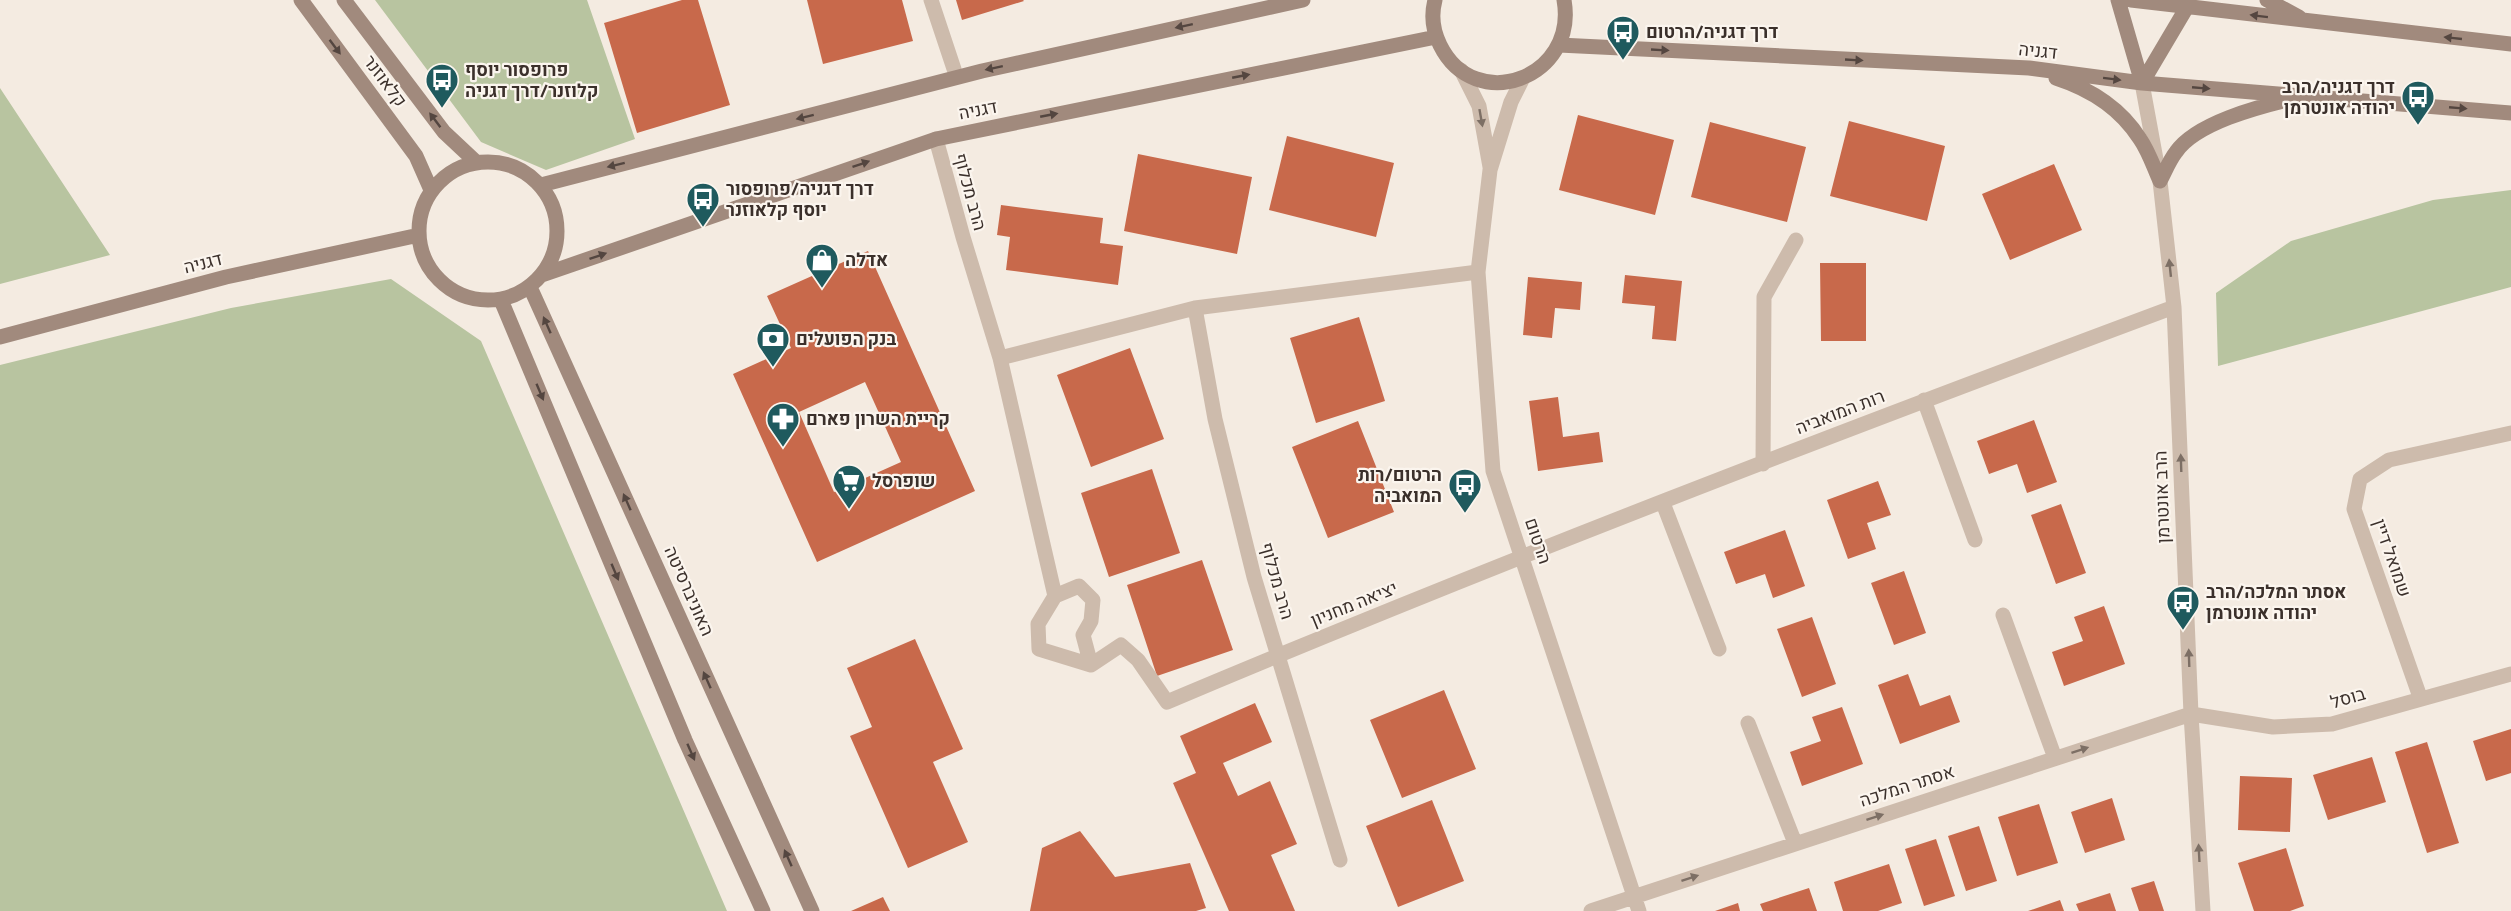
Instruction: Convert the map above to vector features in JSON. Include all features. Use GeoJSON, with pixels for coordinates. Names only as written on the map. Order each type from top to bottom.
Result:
{"type":"FeatureCollection","features":[{"type":"Feature","properties":{"kind":"street","name":"קלאוזנר"},"geometry":{"type":"LineString","coordinates":[[301,0],[416,156],[431,190]]}},
{"type":"Feature","properties":{"kind":"street","name":"קלאוזנר"},"geometry":{"type":"LineString","coordinates":[[344,0],[444,132],[476,162]]}},
{"type":"Feature","properties":{"kind":"street"},"geometry":{"type":"LineString","coordinates":[[931,0],[954,69]]}},
{"type":"Feature","properties":{"kind":"street","name":"דגניה"},"geometry":{"type":"LineString","coordinates":[[540,185],[982,70],[1303,0]]}},
{"type":"Feature","properties":{"kind":"street"},"geometry":{"type":"LineString","coordinates":[[1435,0],[1432,12],[1436,37],[1444,53],[1461,70],[1491,82],[1508,82],[1523,78],[1538,70],[1550,59],[1564,31],[1566,16],[1564,0]]}},
{"type":"Feature","properties":{"kind":"street"},"geometry":{"type":"LineString","coordinates":[[2118,0],[2142,83]]}},
{"type":"Feature","properties":{"kind":"street"},"geometry":{"type":"LineString","coordinates":[[2130,0],[2187,3],[2310,22],[2511,44]]}},
{"type":"Feature","properties":{"kind":"street"},"geometry":{"type":"LineString","coordinates":[[2267,0],[2310,22]]}},
{"type":"Feature","properties":{"kind":"street"},"geometry":{"type":"LineString","coordinates":[[2142,83],[2187,3]]}},
{"type":"Feature","properties":{"kind":"street","name":"דגניה"},"geometry":{"type":"LineString","coordinates":[[542,275],[936,139],[1436,37]]}},
{"type":"Feature","properties":{"kind":"street","name":"דגניה"},"geometry":{"type":"LineString","coordinates":[[1559,45],[2029,68],[2142,83],[2511,112]]}},
{"type":"Feature","properties":{"kind":"street"},"geometry":{"type":"LineString","coordinates":[[2029,68],[2065,80],[2102,99],[2125,119],[2141,140],[2160,182]]}},
{"type":"Feature","properties":{"kind":"street","name":"הרטום"},"geometry":{"type":"LineString","coordinates":[[1461,70],[1479,106],[1490,170]]}},
{"type":"Feature","properties":{"kind":"street","name":"הרטום"},"geometry":{"type":"LineString","coordinates":[[1523,78],[1510,102],[1490,170],[1478,272],[1493,471],[1639,911]]}},
{"type":"Feature","properties":{"kind":"street","name":"הרב אונטרמן"},"geometry":{"type":"LineString","coordinates":[[2142,83],[2160,182],[2174,307],[2191,714],[2203,911]]}},
{"type":"Feature","properties":{"kind":"street"},"geometry":{"type":"LineString","coordinates":[[2160,182],[2176,151],[2191,137],[2241,112],[2303,96]]}},
{"type":"Feature","properties":{"kind":"street","name":"הרב מכלוף"},"geometry":{"type":"LineString","coordinates":[[936,139],[1000,358],[1055,596]]}},
{"type":"Feature","properties":{"kind":"street"},"geometry":{"type":"LineString","coordinates":[[476,162],[499,162],[522,170],[540,185],[554,206],[558,230],[554,254],[542,275],[530,287],[501,300],[480,300],[457,293],[437,279],[424,258],[419,235],[421,212],[431,190],[453,170],[476,162]]}},
{"type":"Feature","properties":{"kind":"street","name":"דגניה"},"geometry":{"type":"LineString","coordinates":[[0,337],[226,277],[419,235]]}},
{"type":"Feature","properties":{"kind":"street"},"geometry":{"type":"LineString","coordinates":[[1763,464],[1764,297],[1796,240]]}},
{"type":"Feature","properties":{"kind":"street"},"geometry":{"type":"LineString","coordinates":[[1000,358],[1195,308],[1478,272]]}},
{"type":"Feature","properties":{"kind":"street","name":"האוניברסיטה"},"geometry":{"type":"LineString","coordinates":[[530,287],[812,911]]}},
{"type":"Feature","properties":{"kind":"street"},"geometry":{"type":"LineString","coordinates":[[501,300],[685,740],[763,911]]}},
{"type":"Feature","properties":{"kind":"street","name":"רות המואביה"},"geometry":{"type":"LineString","coordinates":[[1523,558],[1924,400],[2174,307]]}},
{"type":"Feature","properties":{"kind":"street","name":"הרב מכלוף"},"geometry":{"type":"LineString","coordinates":[[1195,308],[1218,430],[1254,576],[1340,860]]}},
{"type":"Feature","properties":{"kind":"street"},"geometry":{"type":"LineString","coordinates":[[1924,400],[1975,540]]}},
{"type":"Feature","properties":{"kind":"street","name":"שמואל דיין"},"geometry":{"type":"LineString","coordinates":[[2420,698],[2354,509],[2360,479],[2389,460],[2511,433]]}},
{"type":"Feature","properties":{"kind":"street"},"geometry":{"type":"LineString","coordinates":[[1663,503],[1719,649]]}},
{"type":"Feature","properties":{"kind":"street","name":"יציאה מחניון"},"geometry":{"type":"LineString","coordinates":[[1090,665],[1121,645],[1138,660],[1167,702],[1523,558]]}},
{"type":"Feature","properties":{"kind":"street"},"geometry":{"type":"LineString","coordinates":[[1079,586],[1093,600],[1091,621],[1083,635],[1090,665],[1039,649],[1038,624],[1055,596],[1079,586]]}},
{"type":"Feature","properties":{"kind":"street"},"geometry":{"type":"LineString","coordinates":[[2003,615],[2055,758]]}},
{"type":"Feature","properties":{"kind":"street","name":"בוסל"},"geometry":{"type":"LineString","coordinates":[[2191,714],[2273,727],[2331,724],[2511,674]]}},
{"type":"Feature","properties":{"kind":"street","name":"אסתר המלכה"},"geometry":{"type":"LineString","coordinates":[[1591,911],[2191,714]]}},
{"type":"Feature","properties":{"kind":"street"},"geometry":{"type":"LineString","coordinates":[[1748,723],[1795,843]]}},
{"type":"Feature","properties":{"kind":"green space"},"geometry":{"type":"Polygon","coordinates":[[[375,0],[587,0],[635,139],[546,170],[481,142],[375,0]]]}},
{"type":"Feature","properties":{"kind":"green space"},"geometry":{"type":"Polygon","coordinates":[[[0,88],[110,255],[0,284],[0,88]]]}},
{"type":"Feature","properties":{"kind":"green space"},"geometry":{"type":"Polygon","coordinates":[[[2511,190],[2511,287],[2218,366],[2216,293],[2291,241],[2433,200],[2511,190]]]}},
{"type":"Feature","properties":{"kind":"green space"},"geometry":{"type":"Polygon","coordinates":[[[391,279],[481,341],[727,911],[0,911],[0,365],[231,308],[391,279]]]}},
{"type":"Feature","properties":{"kind":"building"},"geometry":{"type":"Polygon","coordinates":[[[682,0],[698,0],[730,105],[637,133],[604,23],[682,0]]]}},
{"type":"Feature","properties":{"kind":"building"},"geometry":{"type":"Polygon","coordinates":[[[807,0],[902,0],[913,41],[823,64],[807,0]]]}},
{"type":"Feature","properties":{"kind":"building"},"geometry":{"type":"Polygon","coordinates":[[[956,0],[1023,0],[1024,1],[962,20],[956,0]]]}},
{"type":"Feature","properties":{"kind":"building"},"geometry":{"type":"Polygon","coordinates":[[[1578,115],[1674,140],[1655,215],[1559,190],[1578,115]]]}},
{"type":"Feature","properties":{"kind":"building"},"geometry":{"type":"Polygon","coordinates":[[[1849,121],[1945,146],[1927,221],[1830,196],[1849,121]]]}},
{"type":"Feature","properties":{"kind":"building"},"geometry":{"type":"Polygon","coordinates":[[[1710,122],[1806,147],[1787,222],[1691,197],[1710,122]]]}},
{"type":"Feature","properties":{"kind":"building"},"geometry":{"type":"Polygon","coordinates":[[[1287,136],[1394,163],[1376,237],[1269,210],[1287,136]]]}},
{"type":"Feature","properties":{"kind":"building"},"geometry":{"type":"Polygon","coordinates":[[[1138,154],[1252,177],[1237,254],[1124,231],[1138,154]]]}},
{"type":"Feature","properties":{"kind":"building"},"geometry":{"type":"Polygon","coordinates":[[[2054,164],[2082,230],[2010,260],[1982,194],[2054,164]]]}},
{"type":"Feature","properties":{"kind":"building"},"geometry":{"type":"Polygon","coordinates":[[[1001,205],[1103,218],[1100,243],[1123,246],[1118,285],[1006,270],[1010,237],[997,235],[1001,205]]]}},
{"type":"Feature","properties":{"kind":"building"},"geometry":{"type":"Polygon","coordinates":[[[868,251],[975,491],[817,562],[733,374],[791,348],[767,296],[868,251]],[[865,382],[799,412],[834,492],[901,462],[865,382]]]}},
{"type":"Feature","properties":{"kind":"building"},"geometry":{"type":"Polygon","coordinates":[[[1820,263],[1866,263],[1866,341],[1821,341],[1820,263]]]}},
{"type":"Feature","properties":{"kind":"building"},"geometry":{"type":"Polygon","coordinates":[[[1625,275],[1682,281],[1676,341],[1652,339],[1655,306],[1622,303],[1625,275]]]}},
{"type":"Feature","properties":{"kind":"building"},"geometry":{"type":"Polygon","coordinates":[[[1528,277],[1582,282],[1580,310],[1555,308],[1552,338],[1523,335],[1528,277]]]}},
{"type":"Feature","properties":{"kind":"building"},"geometry":{"type":"Polygon","coordinates":[[[1359,317],[1385,401],[1316,423],[1290,338],[1359,317]]]}},
{"type":"Feature","properties":{"kind":"building"},"geometry":{"type":"Polygon","coordinates":[[[1130,348],[1164,439],[1091,467],[1057,375],[1130,348]]]}},
{"type":"Feature","properties":{"kind":"building"},"geometry":{"type":"Polygon","coordinates":[[[1558,397],[1563,437],[1599,432],[1603,462],[1538,471],[1529,401],[1558,397]]]}},
{"type":"Feature","properties":{"kind":"building"},"geometry":{"type":"Polygon","coordinates":[[[2034,420],[2057,482],[2027,493],[2017,464],[1989,474],[1977,441],[2034,420]]]}},
{"type":"Feature","properties":{"kind":"building"},"geometry":{"type":"Polygon","coordinates":[[[1358,421],[1394,512],[1328,538],[1292,447],[1358,421]]]}},
{"type":"Feature","properties":{"kind":"building"},"geometry":{"type":"Polygon","coordinates":[[[1152,469],[1180,553],[1109,577],[1081,493],[1152,469]]]}},
{"type":"Feature","properties":{"kind":"building"},"geometry":{"type":"Polygon","coordinates":[[[1878,481],[1891,515],[1867,523],[1876,549],[1848,559],[1827,500],[1878,481]]]}},
{"type":"Feature","properties":{"kind":"building"},"geometry":{"type":"Polygon","coordinates":[[[2061,504],[2086,573],[2056,584],[2031,515],[2061,504]]]}},
{"type":"Feature","properties":{"kind":"building"},"geometry":{"type":"Polygon","coordinates":[[[1785,530],[1805,586],[1773,598],[1765,574],[1736,584],[1724,552],[1785,530]]]}},
{"type":"Feature","properties":{"kind":"building"},"geometry":{"type":"Polygon","coordinates":[[[1202,560],[1233,650],[1157,676],[1127,585],[1202,560]]]}},
{"type":"Feature","properties":{"kind":"building"},"geometry":{"type":"Polygon","coordinates":[[[1904,571],[1926,633],[1894,645],[1871,583],[1904,571]]]}},
{"type":"Feature","properties":{"kind":"building"},"geometry":{"type":"Polygon","coordinates":[[[2104,606],[2125,664],[2064,686],[2052,652],[2083,641],[2074,617],[2104,606]]]}},
{"type":"Feature","properties":{"kind":"building"},"geometry":{"type":"Polygon","coordinates":[[[1812,617],[1836,684],[1802,697],[1777,629],[1812,617]]]}},
{"type":"Feature","properties":{"kind":"building"},"geometry":{"type":"Polygon","coordinates":[[[915,639],[963,749],[933,762],[968,842],[908,868],[850,736],[872,727],[847,668],[915,639]]]}},
{"type":"Feature","properties":{"kind":"building"},"geometry":{"type":"Polygon","coordinates":[[[1908,674],[1920,706],[1950,695],[1960,722],[1900,744],[1878,685],[1908,674]]]}},
{"type":"Feature","properties":{"kind":"building"},"geometry":{"type":"Polygon","coordinates":[[[1444,690],[1476,769],[1402,798],[1370,720],[1444,690]]]}},
{"type":"Feature","properties":{"kind":"building"},"geometry":{"type":"Polygon","coordinates":[[[1255,703],[1272,742],[1223,763],[1238,796],[1270,781],[1297,844],[1271,855],[1295,911],[1229,911],[1173,783],[1196,773],[1180,736],[1255,703]]]}},
{"type":"Feature","properties":{"kind":"building"},"geometry":{"type":"Polygon","coordinates":[[[1842,707],[1863,764],[1802,786],[1790,752],[1821,741],[1812,717],[1842,707]]]}},
{"type":"Feature","properties":{"kind":"building"},"geometry":{"type":"Polygon","coordinates":[[[2511,729],[2511,773],[2486,781],[2473,741],[2511,729]]]}},
{"type":"Feature","properties":{"kind":"building"},"geometry":{"type":"Polygon","coordinates":[[[2427,742],[2459,843],[2427,853],[2395,752],[2427,742]]]}},
{"type":"Feature","properties":{"kind":"building"},"geometry":{"type":"Polygon","coordinates":[[[2372,757],[2386,802],[2328,820],[2313,775],[2372,757]]]}},
{"type":"Feature","properties":{"kind":"building"},"geometry":{"type":"Polygon","coordinates":[[[2240,776],[2292,778],[2290,832],[2238,830],[2240,776]]]}},
{"type":"Feature","properties":{"kind":"building"},"geometry":{"type":"Polygon","coordinates":[[[2112,798],[2125,840],[2085,853],[2071,812],[2112,798]]]}},
{"type":"Feature","properties":{"kind":"building"},"geometry":{"type":"Polygon","coordinates":[[[1432,800],[1464,881],[1398,907],[1366,826],[1432,800]]]}},
{"type":"Feature","properties":{"kind":"building"},"geometry":{"type":"Polygon","coordinates":[[[2039,804],[2058,863],[2017,876],[1998,817],[2039,804]]]}},
{"type":"Feature","properties":{"kind":"building"},"geometry":{"type":"Polygon","coordinates":[[[1979,826],[1997,881],[1966,891],[1948,836],[1979,826]]]}},
{"type":"Feature","properties":{"kind":"building"},"geometry":{"type":"Polygon","coordinates":[[[1080,831],[1115,877],[1190,863],[1206,908],[1196,911],[1030,911],[1042,848],[1080,831]]]}},
{"type":"Feature","properties":{"kind":"building"},"geometry":{"type":"Polygon","coordinates":[[[1936,839],[1955,896],[1924,906],[1905,849],[1936,839]]]}},
{"type":"Feature","properties":{"kind":"building"},"geometry":{"type":"Polygon","coordinates":[[[2286,848],[2304,906],[2290,911],[2254,911],[2238,863],[2286,848]]]}},
{"type":"Feature","properties":{"kind":"building"},"geometry":{"type":"Polygon","coordinates":[[[1889,864],[1902,903],[1878,911],[1843,911],[1834,882],[1889,864]]]}},
{"type":"Feature","properties":{"kind":"building"},"geometry":{"type":"Polygon","coordinates":[[[2154,881],[2164,911],[2139,911],[2131,888],[2154,881]]]}},
{"type":"Feature","properties":{"kind":"building"},"geometry":{"type":"Polygon","coordinates":[[[1809,888],[1817,911],[1763,911],[1760,904],[1809,888]]]}},
{"type":"Feature","properties":{"kind":"building"},"geometry":{"type":"Polygon","coordinates":[[[2110,893],[2116,911],[2079,911],[2076,904],[2110,893]]]}},
{"type":"Feature","properties":{"kind":"building"},"geometry":{"type":"Polygon","coordinates":[[[883,897],[890,911],[851,911],[883,897]]]}},
{"type":"Feature","properties":{"kind":"building"},"geometry":{"type":"Polygon","coordinates":[[[2060,900],[2064,911],[2028,911],[2060,900]]]}},
{"type":"Feature","properties":{"kind":"building"},"geometry":{"type":"Polygon","coordinates":[[[1738,903],[1740,911],[1715,911],[1738,903]]]}},
{"type":"Feature","properties":{"kind":"place","name":"דרך דגניה/הרטום"},"geometry":{"type":"Point","coordinates":[1623,61]}},
{"type":"Feature","properties":{"kind":"place","name":"פרופסור יוסף קלוזנר/דרך דגניה"},"geometry":{"type":"Point","coordinates":[442,109]}},
{"type":"Feature","properties":{"kind":"place","name":"דרך דגניה/הרב יהודה אונטרמן"},"geometry":{"type":"Point","coordinates":[2418,126]}},
{"type":"Feature","properties":{"kind":"place","name":"דרך דגניה/פרופסור יוסף קלאוזנר"},"geometry":{"type":"Point","coordinates":[703,228]}},
{"type":"Feature","properties":{"kind":"place","name":"אדלה"},"geometry":{"type":"Point","coordinates":[822,289]}},
{"type":"Feature","properties":{"kind":"place","name":"בנק הפועלים"},"geometry":{"type":"Point","coordinates":[773,368]}},
{"type":"Feature","properties":{"kind":"place","name":"קריית השרון פארם"},"geometry":{"type":"Point","coordinates":[783,448]}},
{"type":"Feature","properties":{"kind":"place","name":"שופרסל"},"geometry":{"type":"Point","coordinates":[849,510]}},
{"type":"Feature","properties":{"kind":"place","name":"הרטום/רות המואביה"},"geometry":{"type":"Point","coordinates":[1465,514]}},
{"type":"Feature","properties":{"kind":"place","name":"אסתר המלכה/הרב יהודה אונטרמן"},"geometry":{"type":"Point","coordinates":[2183,631]}}]}
